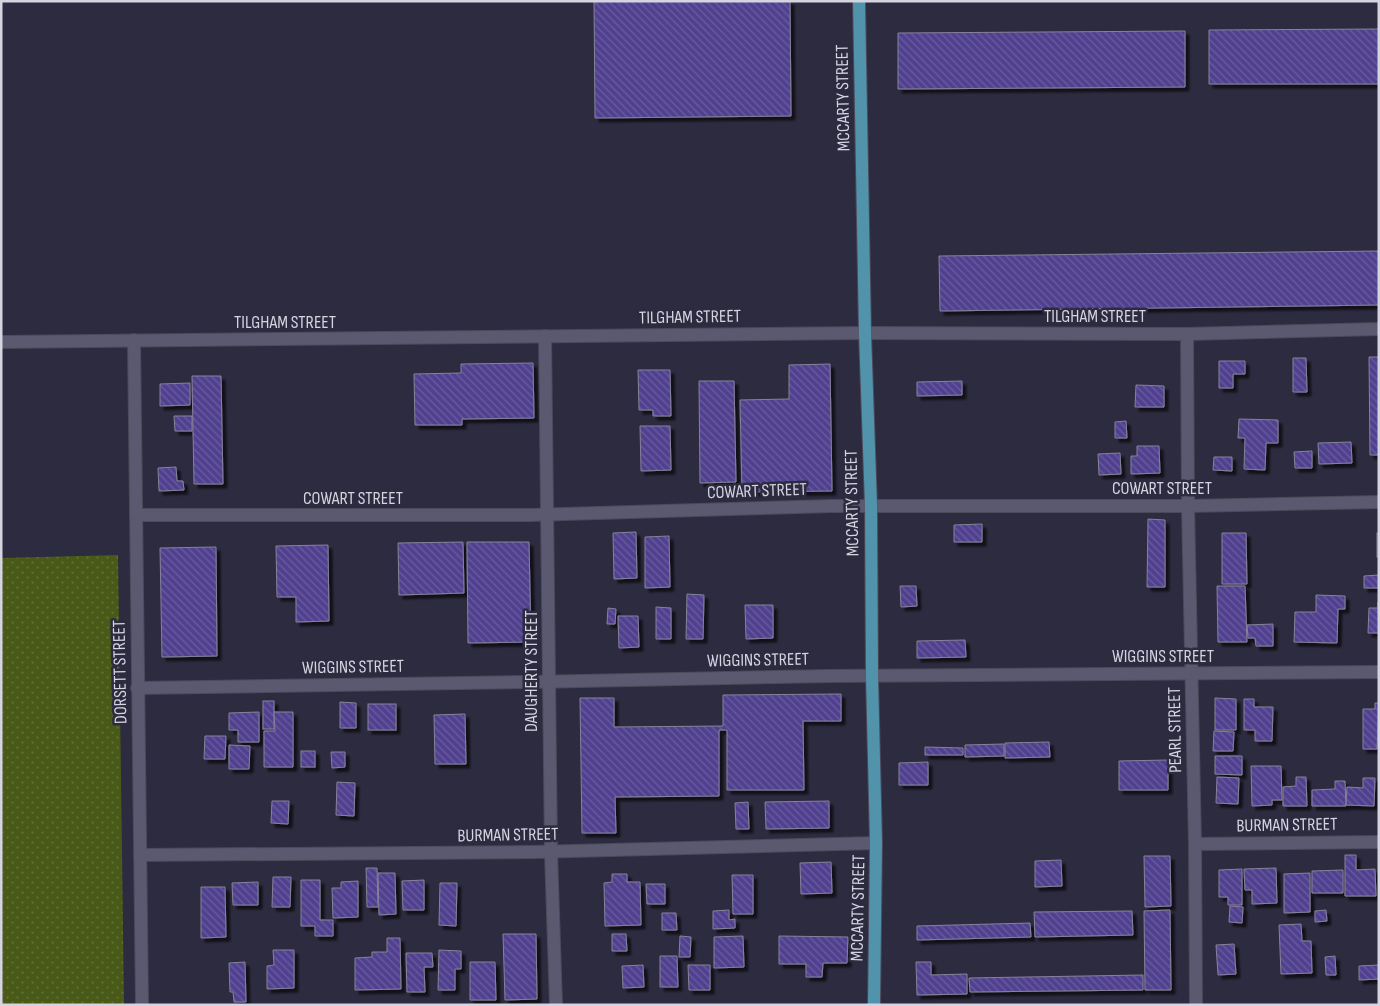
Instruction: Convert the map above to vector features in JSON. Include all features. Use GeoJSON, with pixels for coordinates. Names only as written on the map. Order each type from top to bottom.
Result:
{"type":"FeatureCollection","features":[{"type":"Feature","properties":{"kind":"main road","name":"MCCARTY STREET"},"geometry":{"type":"LineString","coordinates":[[858,1],[865,333],[871,506],[872,676],[876,843],[874,1005]]}},
{"type":"Feature","properties":{"kind":"street","name":"TILGHAM STREET"},"geometry":{"type":"LineString","coordinates":[[1,342],[865,333],[1187,334],[1379,329]]}},
{"type":"Feature","properties":{"kind":"street","name":"PEARL STREET"},"geometry":{"type":"LineString","coordinates":[[1187,334],[1196,1005]]}},
{"type":"Feature","properties":{"kind":"street","name":"DAUGHERTY STREET"},"geometry":{"type":"LineString","coordinates":[[545,336],[550,852],[556,1005]]}},
{"type":"Feature","properties":{"kind":"street","name":"DORSETT STREET"},"geometry":{"type":"LineString","coordinates":[[134,340],[142,1005]]}},
{"type":"Feature","properties":{"kind":"street","name":"COWART STREET"},"geometry":{"type":"LineString","coordinates":[[136,515],[547,515],[871,506],[1188,506],[1379,502]]}},
{"type":"Feature","properties":{"kind":"street","name":"WIGGINS STREET"},"geometry":{"type":"LineString","coordinates":[[137,688],[872,676],[1379,672]]}},
{"type":"Feature","properties":{"kind":"street","name":"BURMAN STREET"},"geometry":{"type":"LineString","coordinates":[[1195,844],[1379,842]]}},
{"type":"Feature","properties":{"kind":"street","name":"BURMAN STREET"},"geometry":{"type":"LineString","coordinates":[[140,855],[550,852],[876,843]]}},
{"type":"Feature","properties":{"kind":"green space"},"geometry":{"type":"Polygon","coordinates":[[[118,555],[124,1005],[1,1005],[1,558],[118,555]]]}},
{"type":"Feature","properties":{"kind":"building"},"geometry":{"type":"Polygon","coordinates":[[[594,1],[790,1],[791,116],[595,118],[594,1]]]}},
{"type":"Feature","properties":{"kind":"building"},"geometry":{"type":"Polygon","coordinates":[[[1379,29],[1379,84],[1209,84],[1209,30],[1379,29]]]}},
{"type":"Feature","properties":{"kind":"building"},"geometry":{"type":"Polygon","coordinates":[[[1185,31],[1185,87],[898,89],[898,33],[1185,31]]]}},
{"type":"Feature","properties":{"kind":"building"},"geometry":{"type":"Polygon","coordinates":[[[1379,251],[1379,305],[940,311],[939,256],[1379,251]]]}},
{"type":"Feature","properties":{"kind":"building"},"geometry":{"type":"Polygon","coordinates":[[[1369,357],[1379,357],[1379,455],[1370,455],[1369,357]]]}},
{"type":"Feature","properties":{"kind":"building"},"geometry":{"type":"Polygon","coordinates":[[[1293,358],[1306,358],[1307,392],[1293,392],[1293,358]]]}},
{"type":"Feature","properties":{"kind":"building"},"geometry":{"type":"Polygon","coordinates":[[[1219,361],[1245,361],[1245,374],[1233,374],[1233,388],[1219,388],[1219,361]]]}},
{"type":"Feature","properties":{"kind":"building"},"geometry":{"type":"Polygon","coordinates":[[[533,363],[534,418],[462,419],[462,425],[415,425],[414,374],[461,373],[461,364],[533,363]]]}},
{"type":"Feature","properties":{"kind":"building"},"geometry":{"type":"Polygon","coordinates":[[[830,364],[832,491],[742,492],[740,400],[789,399],[789,365],[830,364]]]}},
{"type":"Feature","properties":{"kind":"building"},"geometry":{"type":"Polygon","coordinates":[[[638,370],[670,370],[671,416],[653,416],[653,410],[639,410],[638,370]]]}},
{"type":"Feature","properties":{"kind":"building"},"geometry":{"type":"Polygon","coordinates":[[[192,376],[221,376],[223,484],[194,484],[192,376]]]}},
{"type":"Feature","properties":{"kind":"building"},"geometry":{"type":"Polygon","coordinates":[[[699,381],[734,381],[736,482],[700,483],[699,381]]]}},
{"type":"Feature","properties":{"kind":"building"},"geometry":{"type":"Polygon","coordinates":[[[962,381],[962,395],[917,396],[917,382],[962,381]]]}},
{"type":"Feature","properties":{"kind":"building"},"geometry":{"type":"Polygon","coordinates":[[[190,383],[190,405],[160,406],[160,384],[190,383]]]}},
{"type":"Feature","properties":{"kind":"building"},"geometry":{"type":"Polygon","coordinates":[[[1136,385],[1164,386],[1164,407],[1135,407],[1136,385]]]}},
{"type":"Feature","properties":{"kind":"building"},"geometry":{"type":"Polygon","coordinates":[[[174,416],[192,416],[192,431],[175,431],[174,416]]]}},
{"type":"Feature","properties":{"kind":"building"},"geometry":{"type":"Polygon","coordinates":[[[1239,419],[1278,420],[1278,443],[1266,443],[1265,470],[1244,469],[1245,438],[1238,438],[1239,419]]]}},
{"type":"Feature","properties":{"kind":"building"},"geometry":{"type":"Polygon","coordinates":[[[1126,421],[1127,438],[1115,438],[1115,422],[1126,421]]]}},
{"type":"Feature","properties":{"kind":"building"},"geometry":{"type":"Polygon","coordinates":[[[640,426],[670,426],[671,470],[641,471],[640,426]]]}},
{"type":"Feature","properties":{"kind":"building"},"geometry":{"type":"Polygon","coordinates":[[[1351,442],[1352,463],[1319,464],[1318,443],[1351,442]]]}},
{"type":"Feature","properties":{"kind":"building"},"geometry":{"type":"Polygon","coordinates":[[[1137,446],[1159,446],[1160,473],[1131,474],[1131,456],[1137,456],[1137,446]]]}},
{"type":"Feature","properties":{"kind":"building"},"geometry":{"type":"Polygon","coordinates":[[[1312,451],[1312,468],[1295,468],[1294,452],[1312,451]]]}},
{"type":"Feature","properties":{"kind":"building"},"geometry":{"type":"Polygon","coordinates":[[[1120,453],[1121,474],[1099,475],[1098,454],[1120,453]]]}},
{"type":"Feature","properties":{"kind":"building"},"geometry":{"type":"Polygon","coordinates":[[[1214,457],[1232,457],[1232,471],[1213,470],[1214,457]]]}},
{"type":"Feature","properties":{"kind":"building"},"geometry":{"type":"Polygon","coordinates":[[[176,467],[177,481],[183,481],[184,490],[159,491],[158,468],[176,467]]]}},
{"type":"Feature","properties":{"kind":"building"},"geometry":{"type":"Polygon","coordinates":[[[1148,519],[1165,520],[1165,587],[1147,587],[1148,519]]]}},
{"type":"Feature","properties":{"kind":"building"},"geometry":{"type":"Polygon","coordinates":[[[982,524],[982,542],[954,542],[954,525],[982,524]]]}},
{"type":"Feature","properties":{"kind":"building"},"geometry":{"type":"Polygon","coordinates":[[[636,532],[637,578],[614,579],[613,533],[636,532]]]}},
{"type":"Feature","properties":{"kind":"building"},"geometry":{"type":"Polygon","coordinates":[[[1222,533],[1246,533],[1247,584],[1222,584],[1222,533]]]}},
{"type":"Feature","properties":{"kind":"building"},"geometry":{"type":"Polygon","coordinates":[[[1377,533],[1379,533],[1379,557],[1377,557],[1377,533]]]}},
{"type":"Feature","properties":{"kind":"building"},"geometry":{"type":"Polygon","coordinates":[[[669,536],[670,587],[645,588],[645,537],[669,536]]]}},
{"type":"Feature","properties":{"kind":"building"},"geometry":{"type":"Polygon","coordinates":[[[463,542],[464,593],[399,595],[398,543],[463,542]]]}},
{"type":"Feature","properties":{"kind":"building"},"geometry":{"type":"Polygon","coordinates":[[[467,542],[529,542],[531,642],[468,643],[467,542]]]}},
{"type":"Feature","properties":{"kind":"building"},"geometry":{"type":"Polygon","coordinates":[[[328,545],[329,621],[296,622],[296,597],[277,597],[276,546],[328,545]]]}},
{"type":"Feature","properties":{"kind":"building"},"geometry":{"type":"Polygon","coordinates":[[[216,547],[217,656],[162,657],[160,548],[216,547]]]}},
{"type":"Feature","properties":{"kind":"building"},"geometry":{"type":"Polygon","coordinates":[[[1379,575],[1379,588],[1364,588],[1364,576],[1379,575]]]}},
{"type":"Feature","properties":{"kind":"building"},"geometry":{"type":"Polygon","coordinates":[[[900,586],[916,586],[917,606],[901,607],[900,586]]]}},
{"type":"Feature","properties":{"kind":"building"},"geometry":{"type":"Polygon","coordinates":[[[1217,586],[1245,586],[1247,642],[1218,642],[1217,586]]]}},
{"type":"Feature","properties":{"kind":"building"},"geometry":{"type":"Polygon","coordinates":[[[687,594],[704,595],[703,639],[686,639],[687,594]]]}},
{"type":"Feature","properties":{"kind":"building"},"geometry":{"type":"Polygon","coordinates":[[[1316,595],[1345,596],[1345,609],[1338,609],[1337,643],[1294,642],[1295,612],[1316,612],[1316,595]]]}},
{"type":"Feature","properties":{"kind":"building"},"geometry":{"type":"Polygon","coordinates":[[[1378,602],[1379,633],[1368,633],[1369,608],[1378,608],[1378,602]]]}},
{"type":"Feature","properties":{"kind":"building"},"geometry":{"type":"Polygon","coordinates":[[[745,605],[773,605],[773,638],[746,639],[745,605]]]}},
{"type":"Feature","properties":{"kind":"building"},"geometry":{"type":"Polygon","coordinates":[[[656,607],[671,608],[671,639],[656,639],[656,607]]]}},
{"type":"Feature","properties":{"kind":"building"},"geometry":{"type":"Polygon","coordinates":[[[608,608],[616,609],[615,624],[607,624],[608,608]]]}},
{"type":"Feature","properties":{"kind":"building"},"geometry":{"type":"Polygon","coordinates":[[[618,616],[638,616],[639,647],[619,648],[618,616]]]}},
{"type":"Feature","properties":{"kind":"building"},"geometry":{"type":"Polygon","coordinates":[[[1273,624],[1273,646],[1256,646],[1255,638],[1248,638],[1247,625],[1273,624]]]}},
{"type":"Feature","properties":{"kind":"building"},"geometry":{"type":"Polygon","coordinates":[[[965,640],[966,657],[917,658],[917,641],[965,640]]]}},
{"type":"Feature","properties":{"kind":"building"},"geometry":{"type":"Polygon","coordinates":[[[841,694],[841,721],[803,721],[804,790],[727,790],[727,730],[719,730],[719,796],[615,797],[616,833],[582,833],[580,698],[614,698],[614,727],[723,726],[723,695],[841,694]]]}},
{"type":"Feature","properties":{"kind":"building"},"geometry":{"type":"Polygon","coordinates":[[[1215,698],[1236,699],[1236,730],[1215,730],[1215,698]]]}},
{"type":"Feature","properties":{"kind":"building"},"geometry":{"type":"Polygon","coordinates":[[[1244,699],[1254,699],[1254,707],[1273,707],[1272,741],[1255,741],[1255,730],[1244,730],[1244,699]]]}},
{"type":"Feature","properties":{"kind":"building"},"geometry":{"type":"Polygon","coordinates":[[[263,701],[274,701],[274,729],[263,729],[263,701]]]}},
{"type":"Feature","properties":{"kind":"building"},"geometry":{"type":"Polygon","coordinates":[[[340,702],[356,703],[356,728],[340,728],[340,702]]]}},
{"type":"Feature","properties":{"kind":"building"},"geometry":{"type":"Polygon","coordinates":[[[1375,703],[1379,703],[1377,749],[1363,749],[1363,709],[1375,709],[1375,703]]]}},
{"type":"Feature","properties":{"kind":"building"},"geometry":{"type":"Polygon","coordinates":[[[368,704],[396,704],[396,730],[368,730],[368,704]]]}},
{"type":"Feature","properties":{"kind":"building"},"geometry":{"type":"Polygon","coordinates":[[[259,712],[259,742],[238,742],[238,730],[229,730],[229,713],[259,712]]]}},
{"type":"Feature","properties":{"kind":"building"},"geometry":{"type":"Polygon","coordinates":[[[274,712],[293,712],[293,767],[264,767],[264,731],[275,731],[274,712]]]}},
{"type":"Feature","properties":{"kind":"building"},"geometry":{"type":"Polygon","coordinates":[[[465,714],[466,764],[435,764],[434,715],[465,714]]]}},
{"type":"Feature","properties":{"kind":"building"},"geometry":{"type":"Polygon","coordinates":[[[1214,731],[1234,732],[1233,751],[1213,751],[1214,731]]]}},
{"type":"Feature","properties":{"kind":"building"},"geometry":{"type":"Polygon","coordinates":[[[205,736],[226,736],[225,759],[204,759],[205,736]]]}},
{"type":"Feature","properties":{"kind":"building"},"geometry":{"type":"Polygon","coordinates":[[[1049,742],[1050,757],[1005,758],[1005,743],[1049,742]]]}},
{"type":"Feature","properties":{"kind":"building"},"geometry":{"type":"Polygon","coordinates":[[[1004,744],[1004,756],[965,757],[965,745],[1004,744]]]}},
{"type":"Feature","properties":{"kind":"building"},"geometry":{"type":"Polygon","coordinates":[[[229,745],[250,746],[249,769],[229,769],[229,745]]]}},
{"type":"Feature","properties":{"kind":"building"},"geometry":{"type":"Polygon","coordinates":[[[925,747],[963,748],[963,755],[925,755],[925,747]]]}},
{"type":"Feature","properties":{"kind":"building"},"geometry":{"type":"Polygon","coordinates":[[[301,751],[315,751],[315,767],[301,767],[301,751]]]}},
{"type":"Feature","properties":{"kind":"building"},"geometry":{"type":"Polygon","coordinates":[[[331,752],[345,752],[345,767],[332,768],[331,752]]]}},
{"type":"Feature","properties":{"kind":"building"},"geometry":{"type":"Polygon","coordinates":[[[1215,756],[1242,756],[1242,775],[1215,774],[1215,756]]]}},
{"type":"Feature","properties":{"kind":"building"},"geometry":{"type":"Polygon","coordinates":[[[1168,760],[1168,790],[1119,790],[1119,761],[1168,760]]]}},
{"type":"Feature","properties":{"kind":"building"},"geometry":{"type":"Polygon","coordinates":[[[928,762],[928,785],[899,785],[899,763],[928,762]]]}},
{"type":"Feature","properties":{"kind":"building"},"geometry":{"type":"Polygon","coordinates":[[[1251,766],[1281,766],[1282,800],[1272,800],[1272,805],[1252,806],[1251,766]]]}},
{"type":"Feature","properties":{"kind":"building"},"geometry":{"type":"Polygon","coordinates":[[[1217,777],[1239,778],[1238,804],[1216,803],[1217,777]]]}},
{"type":"Feature","properties":{"kind":"building"},"geometry":{"type":"Polygon","coordinates":[[[1296,777],[1306,777],[1307,806],[1283,806],[1283,787],[1296,786],[1296,777]]]}},
{"type":"Feature","properties":{"kind":"building"},"geometry":{"type":"Polygon","coordinates":[[[1363,778],[1375,778],[1374,806],[1346,805],[1347,787],[1363,788],[1363,778]]]}},
{"type":"Feature","properties":{"kind":"building"},"geometry":{"type":"Polygon","coordinates":[[[1335,781],[1345,781],[1346,806],[1312,806],[1312,790],[1335,789],[1335,781]]]}},
{"type":"Feature","properties":{"kind":"building"},"geometry":{"type":"Polygon","coordinates":[[[337,782],[355,783],[354,816],[336,815],[337,782]]]}},
{"type":"Feature","properties":{"kind":"building"},"geometry":{"type":"Polygon","coordinates":[[[272,801],[289,801],[288,824],[271,823],[272,801]]]}},
{"type":"Feature","properties":{"kind":"building"},"geometry":{"type":"Polygon","coordinates":[[[829,801],[829,828],[766,829],[765,802],[829,801]]]}},
{"type":"Feature","properties":{"kind":"building"},"geometry":{"type":"Polygon","coordinates":[[[748,802],[749,829],[736,829],[735,803],[748,802]]]}},
{"type":"Feature","properties":{"kind":"building"},"geometry":{"type":"Polygon","coordinates":[[[1345,855],[1356,855],[1356,870],[1375,869],[1376,896],[1345,896],[1345,855]]]}},
{"type":"Feature","properties":{"kind":"building"},"geometry":{"type":"Polygon","coordinates":[[[1144,856],[1170,856],[1171,906],[1145,907],[1144,856]]]}},
{"type":"Feature","properties":{"kind":"building"},"geometry":{"type":"Polygon","coordinates":[[[1061,860],[1062,886],[1035,887],[1035,861],[1061,860]]]}},
{"type":"Feature","properties":{"kind":"building"},"geometry":{"type":"Polygon","coordinates":[[[831,862],[832,893],[801,894],[800,863],[831,862]]]}},
{"type":"Feature","properties":{"kind":"building"},"geometry":{"type":"Polygon","coordinates":[[[366,868],[377,868],[378,907],[367,907],[366,868]]]}},
{"type":"Feature","properties":{"kind":"building"},"geometry":{"type":"Polygon","coordinates":[[[1276,868],[1277,903],[1252,904],[1252,890],[1245,890],[1244,869],[1276,868]]]}},
{"type":"Feature","properties":{"kind":"building"},"geometry":{"type":"Polygon","coordinates":[[[1242,869],[1242,905],[1228,905],[1228,897],[1219,897],[1219,870],[1242,869]]]}},
{"type":"Feature","properties":{"kind":"building"},"geometry":{"type":"Polygon","coordinates":[[[1343,870],[1343,893],[1312,893],[1312,871],[1343,870]]]}},
{"type":"Feature","properties":{"kind":"building"},"geometry":{"type":"Polygon","coordinates":[[[378,873],[395,873],[396,914],[379,915],[378,873]]]}},
{"type":"Feature","properties":{"kind":"building"},"geometry":{"type":"Polygon","coordinates":[[[1310,873],[1310,912],[1284,913],[1284,874],[1310,873]]]}},
{"type":"Feature","properties":{"kind":"building"},"geometry":{"type":"Polygon","coordinates":[[[612,874],[627,874],[627,882],[640,882],[641,925],[605,926],[604,883],[612,882],[612,874]]]}},
{"type":"Feature","properties":{"kind":"building"},"geometry":{"type":"Polygon","coordinates":[[[732,875],[753,875],[753,914],[733,914],[732,875]]]}},
{"type":"Feature","properties":{"kind":"building"},"geometry":{"type":"Polygon","coordinates":[[[273,877],[291,877],[290,907],[272,907],[273,877]]]}},
{"type":"Feature","properties":{"kind":"building"},"geometry":{"type":"Polygon","coordinates":[[[301,880],[320,880],[320,920],[333,920],[333,936],[315,936],[315,926],[301,926],[301,880]]]}},
{"type":"Feature","properties":{"kind":"building"},"geometry":{"type":"Polygon","coordinates":[[[424,880],[424,910],[403,910],[402,881],[424,880]]]}},
{"type":"Feature","properties":{"kind":"building"},"geometry":{"type":"Polygon","coordinates":[[[358,881],[358,917],[333,918],[332,888],[341,888],[341,882],[358,881]]]}},
{"type":"Feature","properties":{"kind":"building"},"geometry":{"type":"Polygon","coordinates":[[[258,882],[258,905],[233,905],[232,883],[258,882]]]}},
{"type":"Feature","properties":{"kind":"building"},"geometry":{"type":"Polygon","coordinates":[[[440,883],[457,883],[456,926],[439,925],[440,883]]]}},
{"type":"Feature","properties":{"kind":"building"},"geometry":{"type":"Polygon","coordinates":[[[646,884],[665,884],[665,904],[647,904],[646,884]]]}},
{"type":"Feature","properties":{"kind":"building"},"geometry":{"type":"Polygon","coordinates":[[[201,887],[225,887],[226,937],[201,938],[201,887]]]}},
{"type":"Feature","properties":{"kind":"building"},"geometry":{"type":"Polygon","coordinates":[[[1230,906],[1243,907],[1242,923],[1229,922],[1230,906]]]}},
{"type":"Feature","properties":{"kind":"building"},"geometry":{"type":"Polygon","coordinates":[[[729,910],[729,920],[735,919],[735,928],[713,929],[713,911],[729,910]]]}},
{"type":"Feature","properties":{"kind":"building"},"geometry":{"type":"Polygon","coordinates":[[[1170,910],[1171,990],[1145,990],[1144,911],[1170,910]]]}},
{"type":"Feature","properties":{"kind":"building"},"geometry":{"type":"Polygon","coordinates":[[[1326,910],[1327,921],[1315,922],[1315,911],[1326,910]]]}},
{"type":"Feature","properties":{"kind":"building"},"geometry":{"type":"Polygon","coordinates":[[[1132,911],[1133,935],[1035,937],[1034,912],[1132,911]]]}},
{"type":"Feature","properties":{"kind":"building"},"geometry":{"type":"Polygon","coordinates":[[[662,913],[676,913],[677,930],[662,930],[662,913]]]}},
{"type":"Feature","properties":{"kind":"building"},"geometry":{"type":"Polygon","coordinates":[[[1030,923],[1031,937],[917,940],[917,926],[1030,923]]]}},
{"type":"Feature","properties":{"kind":"building"},"geometry":{"type":"Polygon","coordinates":[[[1301,924],[1302,941],[1311,941],[1312,973],[1281,974],[1279,925],[1301,924]]]}},
{"type":"Feature","properties":{"kind":"building"},"geometry":{"type":"Polygon","coordinates":[[[503,934],[536,934],[537,999],[505,1000],[503,934]]]}},
{"type":"Feature","properties":{"kind":"building"},"geometry":{"type":"Polygon","coordinates":[[[612,934],[626,934],[627,951],[612,951],[612,934]]]}},
{"type":"Feature","properties":{"kind":"building"},"geometry":{"type":"Polygon","coordinates":[[[680,936],[691,937],[690,957],[679,957],[680,936]]]}},
{"type":"Feature","properties":{"kind":"building"},"geometry":{"type":"Polygon","coordinates":[[[743,936],[744,967],[714,968],[714,937],[743,936]]]}},
{"type":"Feature","properties":{"kind":"building"},"geometry":{"type":"Polygon","coordinates":[[[779,936],[848,937],[847,963],[823,963],[822,977],[806,977],[806,964],[779,964],[779,936]]]}},
{"type":"Feature","properties":{"kind":"building"},"geometry":{"type":"Polygon","coordinates":[[[387,938],[400,938],[401,989],[355,990],[355,958],[372,957],[372,952],[387,952],[387,938]]]}},
{"type":"Feature","properties":{"kind":"building"},"geometry":{"type":"Polygon","coordinates":[[[1234,944],[1236,974],[1218,975],[1216,945],[1234,944]]]}},
{"type":"Feature","properties":{"kind":"building"},"geometry":{"type":"Polygon","coordinates":[[[273,950],[294,950],[294,988],[267,989],[267,966],[274,965],[273,950]]]}},
{"type":"Feature","properties":{"kind":"building"},"geometry":{"type":"Polygon","coordinates":[[[439,950],[461,951],[461,969],[455,969],[455,990],[438,990],[439,950]]]}},
{"type":"Feature","properties":{"kind":"building"},"geometry":{"type":"Polygon","coordinates":[[[406,953],[432,953],[433,967],[424,967],[425,992],[407,992],[406,953]]]}},
{"type":"Feature","properties":{"kind":"building"},"geometry":{"type":"Polygon","coordinates":[[[660,956],[677,956],[678,987],[660,987],[660,956]]]}},
{"type":"Feature","properties":{"kind":"building"},"geometry":{"type":"Polygon","coordinates":[[[1335,956],[1336,975],[1326,975],[1325,957],[1335,956]]]}},
{"type":"Feature","properties":{"kind":"building"},"geometry":{"type":"Polygon","coordinates":[[[245,962],[246,1002],[234,1002],[233,992],[230,992],[229,963],[245,962]]]}},
{"type":"Feature","properties":{"kind":"building"},"geometry":{"type":"Polygon","coordinates":[[[470,962],[495,962],[496,1000],[470,1000],[470,962]]]}},
{"type":"Feature","properties":{"kind":"building"},"geometry":{"type":"Polygon","coordinates":[[[916,962],[931,962],[931,975],[967,974],[967,994],[917,995],[916,962]]]}},
{"type":"Feature","properties":{"kind":"building"},"geometry":{"type":"Polygon","coordinates":[[[643,965],[644,987],[623,988],[622,966],[643,965]]]}},
{"type":"Feature","properties":{"kind":"building"},"geometry":{"type":"Polygon","coordinates":[[[688,965],[710,965],[710,990],[689,990],[688,965]]]}},
{"type":"Feature","properties":{"kind":"building"},"geometry":{"type":"Polygon","coordinates":[[[1379,965],[1379,979],[1359,980],[1359,966],[1379,965]]]}},
{"type":"Feature","properties":{"kind":"building"},"geometry":{"type":"Polygon","coordinates":[[[1143,975],[1143,990],[970,992],[969,978],[1143,975]]]}}]}
